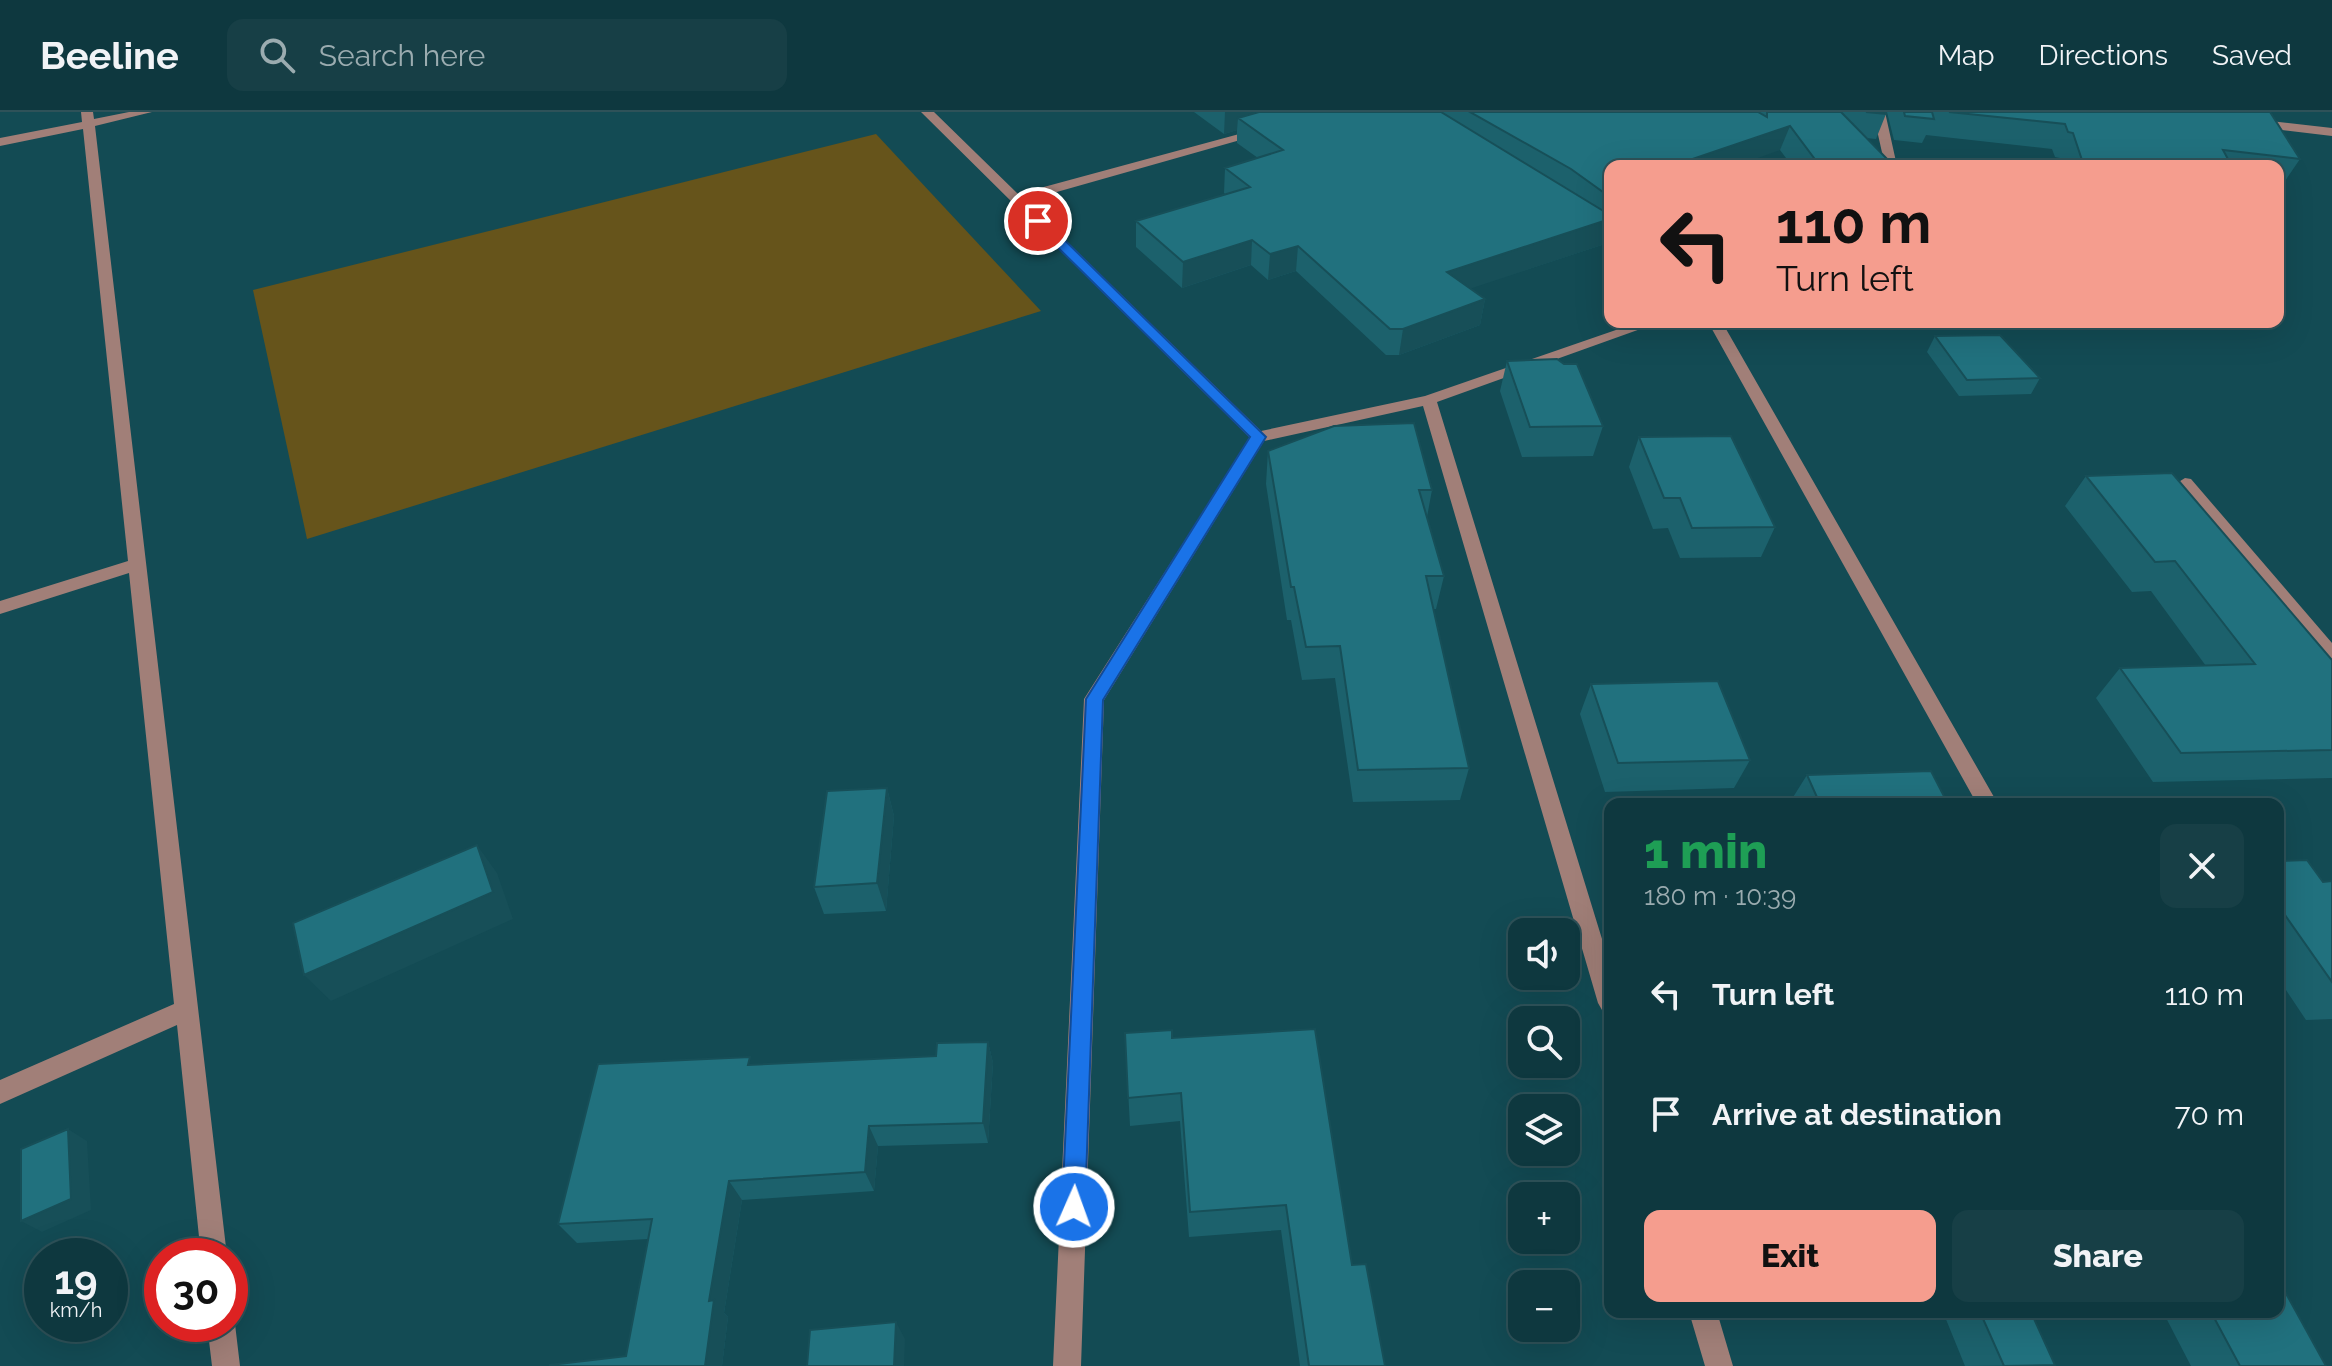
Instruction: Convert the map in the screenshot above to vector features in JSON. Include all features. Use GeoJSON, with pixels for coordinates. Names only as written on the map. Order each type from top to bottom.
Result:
{"type":"FeatureCollection","features":[{"type":"Feature","properties":{"kind":"street"},"geometry":{"type":"LineString","coordinates":[[0,142],[87,118],[146,112]]}},
{"type":"Feature","properties":{"kind":"street"},"geometry":{"type":"LineString","coordinates":[[927,112],[1258,437]]}},
{"type":"Feature","properties":{"kind":"street"},"geometry":{"type":"LineString","coordinates":[[1879,112],[1890,160]]}},
{"type":"Feature","properties":{"kind":"street"},"geometry":{"type":"LineString","coordinates":[[87,118],[212,1238]]}},
{"type":"Feature","properties":{"kind":"street"},"geometry":{"type":"LineString","coordinates":[[2240,122],[2332,132]]}},
{"type":"Feature","properties":{"kind":"street"},"geometry":{"type":"LineString","coordinates":[[1016,199],[1282,124]]}},
{"type":"Feature","properties":{"kind":"street"},"geometry":{"type":"LineString","coordinates":[[1067,1366],[1094,699],[1258,437],[1429,400],[1636,328]]}},
{"type":"Feature","properties":{"kind":"street"},"geometry":{"type":"LineString","coordinates":[[1718,328],[1985,798]]}},
{"type":"Feature","properties":{"kind":"street"},"geometry":{"type":"LineString","coordinates":[[1429,400],[1604,983]]}},
{"type":"Feature","properties":{"kind":"street"},"geometry":{"type":"LineString","coordinates":[[2185,483],[2332,656]]}},
{"type":"Feature","properties":{"kind":"street"},"geometry":{"type":"LineString","coordinates":[[0,608],[137,564]]}},
{"type":"Feature","properties":{"kind":"street"},"geometry":{"type":"LineString","coordinates":[[0,1092],[186,1010]]}},
{"type":"Feature","properties":{"kind":"street"},"geometry":{"type":"LineString","coordinates":[[1705,1318],[1719,1366]]}},
{"type":"Feature","properties":{"kind":"street"},"geometry":{"type":"LineString","coordinates":[[223,1342],[226,1366]]}},
{"type":"Feature","properties":{"kind":"shaded area"},"geometry":{"type":"Polygon","coordinates":[[[876,134],[1041,311],[307,539],[253,290],[876,134]]]}},
{"type":"Feature","properties":{"kind":"building"},"geometry":{"type":"Polygon","coordinates":[[[1259,112],[1441,112],[1604,211],[1604,221],[1447,272],[1485,299],[1403,329],[1390,329],[1298,246],[1270,254],[1252,240],[1183,262],[1136,221],[1250,187],[1225,168],[1283,150],[1238,118],[1259,112]]]}},
{"type":"Feature","properties":{"kind":"building"},"geometry":{"type":"Polygon","coordinates":[[[1470,112],[1758,112],[1767,117],[1767,112],[1841,112],[1888,160],[1816,160],[1790,126],[1690,160],[1604,160],[1604,193],[1571,169],[1470,112]]]}},
{"type":"Feature","properties":{"kind":"building"},"geometry":{"type":"Polygon","coordinates":[[[1904,112],[1932,112],[1934,119],[1905,116],[1904,112]]]}},
{"type":"Feature","properties":{"kind":"building"},"geometry":{"type":"Polygon","coordinates":[[[1949,112],[2270,112],[2300,159],[2223,150],[2228,160],[2082,160],[2073,133],[2068,132],[2065,124],[1949,112]]]}},
{"type":"Feature","properties":{"kind":"building"},"geometry":{"type":"Polygon","coordinates":[[[2000,335],[2040,378],[1967,380],[1935,336],[2000,335]]]}},
{"type":"Feature","properties":{"kind":"building"},"geometry":{"type":"Polygon","coordinates":[[[1557,359],[1564,364],[1577,364],[1603,426],[1530,427],[1507,361],[1557,359]]]}},
{"type":"Feature","properties":{"kind":"building"},"geometry":{"type":"Polygon","coordinates":[[[1414,423],[1432,490],[1419,490],[1444,576],[1426,576],[1469,768],[1358,770],[1340,646],[1306,647],[1294,587],[1291,587],[1268,451],[1334,426],[1414,423]]]}},
{"type":"Feature","properties":{"kind":"building"},"geometry":{"type":"Polygon","coordinates":[[[1731,436],[1775,527],[1692,528],[1680,498],[1664,498],[1639,437],[1731,436]]]}},
{"type":"Feature","properties":{"kind":"building"},"geometry":{"type":"Polygon","coordinates":[[[2172,473],[2332,660],[2332,750],[2181,753],[2120,668],[2255,664],[2175,561],[2155,562],[2086,476],[2172,473]]]}},
{"type":"Feature","properties":{"kind":"building"},"geometry":{"type":"Polygon","coordinates":[[[1718,681],[1750,760],[1618,763],[1591,684],[1718,681]]]}},
{"type":"Feature","properties":{"kind":"building"},"geometry":{"type":"Polygon","coordinates":[[[1931,771],[1945,798],[1817,798],[1807,775],[1931,771]]]}},
{"type":"Feature","properties":{"kind":"building"},"geometry":{"type":"Polygon","coordinates":[[[887,788],[877,883],[814,887],[827,791],[887,788]]]}},
{"type":"Feature","properties":{"kind":"building"},"geometry":{"type":"Polygon","coordinates":[[[477,845],[493,892],[304,975],[293,923],[477,845]]]}},
{"type":"Feature","properties":{"kind":"building"},"geometry":{"type":"Polygon","coordinates":[[[2307,860],[2323,882],[2332,881],[2332,982],[2284,914],[2284,861],[2307,860]]]}},
{"type":"Feature","properties":{"kind":"building"},"geometry":{"type":"Polygon","coordinates":[[[1315,1029],[1352,1265],[1366,1264],[1385,1366],[1309,1366],[1286,1205],[1190,1212],[1181,1093],[1128,1098],[1125,1033],[1172,1030],[1172,1038],[1315,1029]]]}},
{"type":"Feature","properties":{"kind":"building"},"geometry":{"type":"Polygon","coordinates":[[[988,1042],[983,1123],[869,1126],[865,1172],[729,1181],[709,1301],[714,1300],[705,1366],[550,1366],[626,1356],[652,1219],[558,1224],[598,1064],[750,1057],[748,1065],[936,1056],[937,1043],[988,1042]]]}},
{"type":"Feature","properties":{"kind":"building"},"geometry":{"type":"Polygon","coordinates":[[[68,1129],[71,1199],[21,1221],[21,1149],[68,1129]]]}},
{"type":"Feature","properties":{"kind":"building"},"geometry":{"type":"Polygon","coordinates":[[[2284,1290],[2326,1366],[2240,1366],[2214,1318],[2284,1318],[2284,1290]]]}},
{"type":"Feature","properties":{"kind":"building"},"geometry":{"type":"Polygon","coordinates":[[[1983,1318],[2034,1318],[2055,1365],[2004,1366],[1983,1318]]]}},
{"type":"Feature","properties":{"kind":"building"},"geometry":{"type":"Polygon","coordinates":[[[896,1322],[894,1366],[807,1366],[810,1330],[896,1322]]]}},
{"type":"Feature","properties":{"kind":"route"},"geometry":{"type":"LineString","coordinates":[[1038,221],[1258,437],[1094,699],[1074,1207]]}}]}
